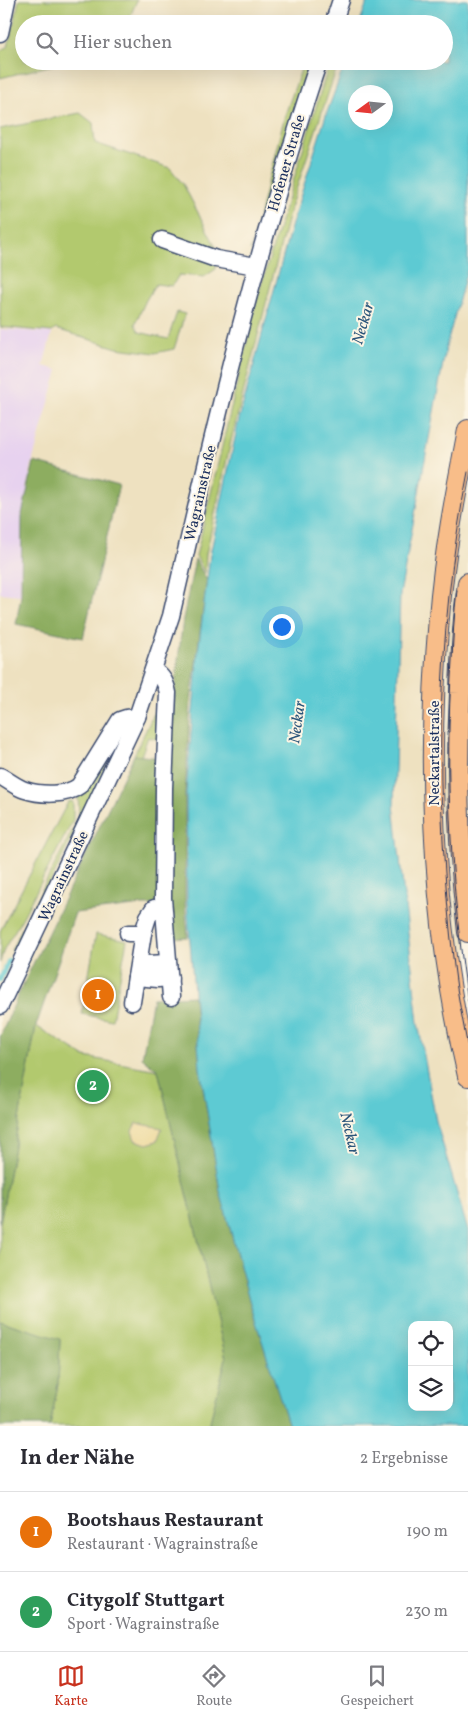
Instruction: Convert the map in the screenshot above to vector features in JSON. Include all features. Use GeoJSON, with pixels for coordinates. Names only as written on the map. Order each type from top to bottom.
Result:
{"type":"FeatureCollection","features":[{"type":"Feature","properties":{"kind":"main road","name":"Neckartalstraße"},"geometry":{"type":"LineString","coordinates":[[468,430],[456,491],[444,572],[439,616],[433,722],[434,813],[438,894],[448,970],[461,1047],[468,1076]]}},
{"type":"Feature","properties":{"kind":"main road","name":"Neckartalstraße"},"geometry":{"type":"LineString","coordinates":[[468,582],[463,619],[458,733],[458,802],[463,893],[468,932]]}},
{"type":"Feature","properties":{"kind":"street"},"geometry":{"type":"LineString","coordinates":[[0,33],[7,0]]}},
{"type":"Feature","properties":{"kind":"street"},"geometry":{"type":"LineString","coordinates":[[336,15],[341,0]]}},
{"type":"Feature","properties":{"kind":"street","name":"Hofener Straße"},"geometry":{"type":"LineString","coordinates":[[256,266],[316,70]]}},
{"type":"Feature","properties":{"kind":"street"},"geometry":{"type":"LineString","coordinates":[[162,240],[216,258],[256,266]]}},
{"type":"Feature","properties":{"kind":"street","name":"Wagrainstraße"},"geometry":{"type":"LineString","coordinates":[[0,1006],[137,717],[153,671],[172,616],[217,416],[256,266]]}},
{"type":"Feature","properties":{"kind":"street"},"geometry":{"type":"LineString","coordinates":[[153,671],[158,673],[165,682],[168,699],[164,788],[163,898],[171,997]]}},
{"type":"Feature","properties":{"kind":"street"},"geometry":{"type":"LineString","coordinates":[[0,776],[25,790],[56,794],[72,792],[79,786],[120,720],[137,717]]}},
{"type":"Feature","properties":{"kind":"street"},"geometry":{"type":"LineString","coordinates":[[136,1003],[141,970],[136,933],[154,908]]}},
{"type":"Feature","properties":{"kind":"street"},"geometry":{"type":"LineString","coordinates":[[141,970],[169,970]]}},
{"type":"Feature","properties":{"kind":"shaded area"},"geometry":{"type":"Polygon","coordinates":[[[0,329],[52,333],[43,366],[58,370],[33,459],[22,514],[20,595],[0,593],[0,329]]]}},
{"type":"Feature","properties":{"kind":"green space"},"geometry":{"type":"Polygon","coordinates":[[[19,0],[137,0],[131,15],[15,15],[19,0]]]}},
{"type":"Feature","properties":{"kind":"green space"},"geometry":{"type":"Polygon","coordinates":[[[15,17],[15,70],[32,70],[0,78],[0,50],[8,47],[15,17]]]}},
{"type":"Feature","properties":{"kind":"green space"},"geometry":{"type":"Polygon","coordinates":[[[301,70],[308,70],[250,251],[285,115],[301,70]]]}},
{"type":"Feature","properties":{"kind":"green space"},"geometry":{"type":"Polygon","coordinates":[[[327,70],[336,70],[291,205],[231,441],[206,554],[205,573],[196,556],[257,299],[327,70]]]}},
{"type":"Feature","properties":{"kind":"green space"},"geometry":{"type":"Polygon","coordinates":[[[80,113],[93,123],[95,143],[170,168],[183,184],[216,247],[216,269],[204,277],[179,275],[172,286],[156,284],[135,324],[139,332],[168,339],[177,312],[185,314],[174,349],[155,353],[117,348],[56,329],[52,332],[0,327],[0,129],[80,113]]]}},
{"type":"Feature","properties":{"kind":"green space"},"geometry":{"type":"Polygon","coordinates":[[[34,462],[119,485],[83,638],[16,624],[21,596],[22,514],[34,462]]]}},
{"type":"Feature","properties":{"kind":"green space"},"geometry":{"type":"Polygon","coordinates":[[[195,559],[207,580],[191,701],[185,793],[185,904],[188,937],[171,938],[168,905],[143,905],[75,913],[36,1026],[0,1223],[0,1037],[19,993],[134,755],[170,759],[175,685],[183,619],[195,559]]]}},
{"type":"Feature","properties":{"kind":"green space"},"geometry":{"type":"Polygon","coordinates":[[[158,705],[160,711],[160,740],[148,737],[141,756],[134,755],[158,705]]]}},
{"type":"Feature","properties":{"kind":"green space"},"geometry":{"type":"Polygon","coordinates":[[[123,730],[17,953],[11,950],[77,821],[79,814],[78,797],[85,790],[123,730]]]}},
{"type":"Feature","properties":{"kind":"green space"},"geometry":{"type":"Polygon","coordinates":[[[68,802],[73,802],[73,820],[23,917],[4,949],[0,963],[0,931],[68,802]]]}},
{"type":"Feature","properties":{"kind":"green space"},"geometry":{"type":"Polygon","coordinates":[[[96,934],[127,940],[112,1020],[82,1014],[96,934]]]}},
{"type":"Feature","properties":{"kind":"green space"},"geometry":{"type":"Polygon","coordinates":[[[194,996],[200,1068],[220,1191],[250,1303],[289,1426],[209,1426],[226,1358],[158,1070],[142,1058],[153,998],[194,996]]]}},
{"type":"Feature","properties":{"kind":"green space"},"geometry":{"type":"Polygon","coordinates":[[[36,1026],[85,1057],[158,1070],[226,1358],[209,1426],[50,1426],[58,1384],[60,1340],[0,1321],[0,1223],[36,1026]]]}},
{"type":"Feature","properties":{"kind":"green space"},"geometry":{"type":"Polygon","coordinates":[[[0,1321],[60,1339],[58,1384],[50,1426],[0,1426],[0,1321]]]}},
{"type":"Feature","properties":{"kind":"sand"},"geometry":{"type":"Polygon","coordinates":[[[136,1123],[162,1128],[157,1141],[147,1144],[135,1140],[132,1131],[136,1123]]]}},
{"type":"Feature","properties":{"kind":"water","name":"Neckar"},"geometry":{"type":"Polygon","coordinates":[[[368,0],[468,0],[468,267],[446,347],[400,594],[394,805],[418,1023],[436,1121],[468,1231],[468,1426],[289,1426],[250,1303],[220,1191],[200,1068],[187,904],[186,793],[198,652],[210,555],[239,419],[293,220],[326,115],[343,70],[453,70],[453,15],[362,15],[368,0]]]}},
{"type":"Feature","properties":{"kind":"waterway"},"geometry":{"type":"LineString","coordinates":[[0,980],[9,960]]}},
{"type":"Feature","properties":{"kind":"tram line"},"geometry":{"type":"LineString","coordinates":[[468,472],[457,533],[449,595],[441,718],[443,842],[448,904],[455,976],[468,1048]]}},
{"type":"Feature","properties":{"kind":"tram line"},"geometry":{"type":"LineString","coordinates":[[457,590],[450,704],[449,789],[453,874],[468,1001]]}},
{"type":"Feature","properties":{"kind":"place","name":"Bootshaus Restaurant"},"geometry":{"type":"Point","coordinates":[98,995]}},
{"type":"Feature","properties":{"kind":"place","name":"Citygolf Stuttgart"},"geometry":{"type":"Point","coordinates":[93,1086]}}]}
